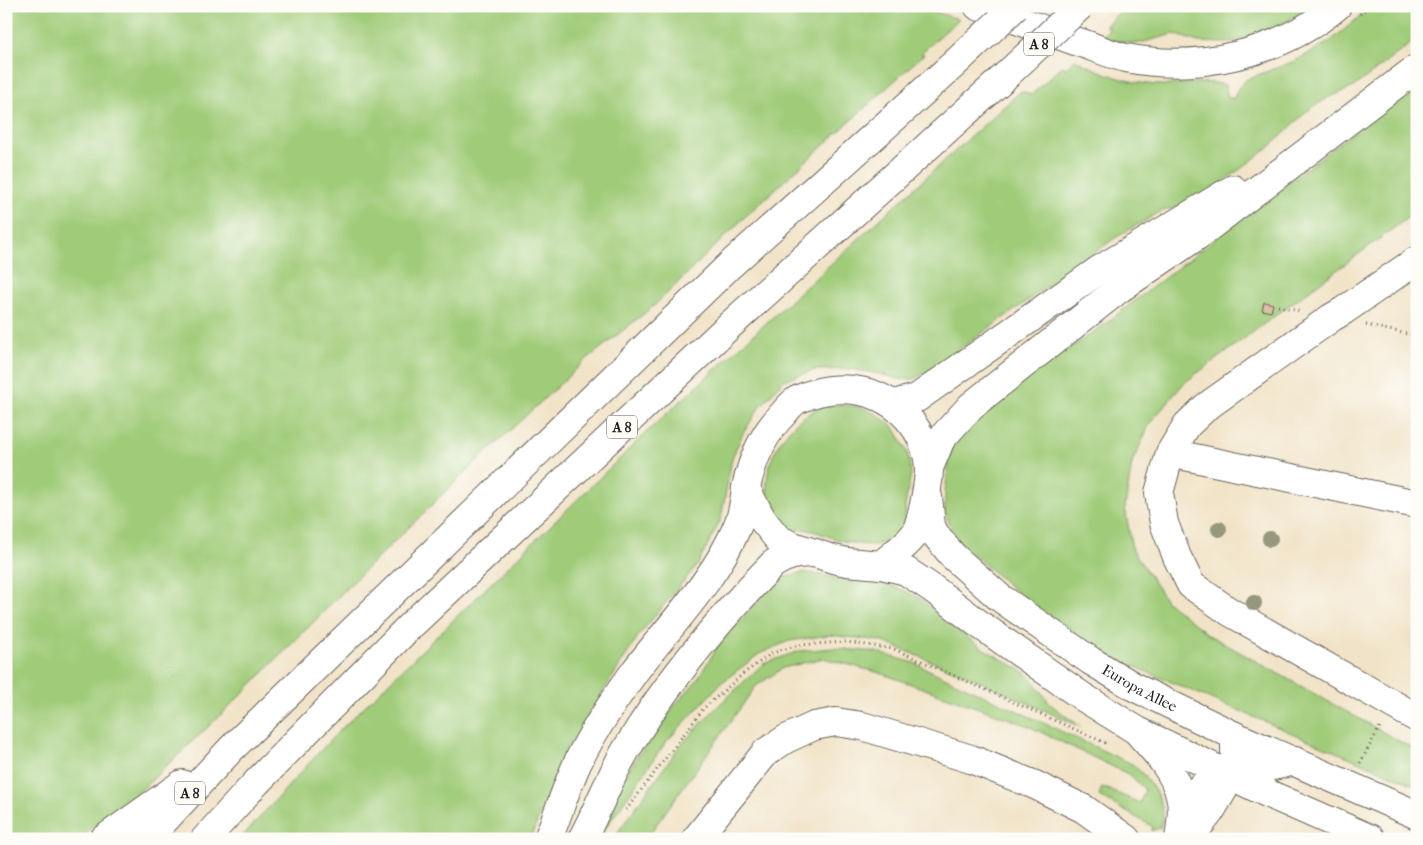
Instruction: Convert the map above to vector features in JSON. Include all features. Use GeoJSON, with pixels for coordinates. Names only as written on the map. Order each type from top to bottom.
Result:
{"type":"FeatureCollection","features":[{"type":"Feature","properties":{"kind":"main road"},"geometry":{"type":"LineString","coordinates":[[978,6],[1124,58],[1162,63],[1197,62],[1241,55],[1281,40],[1321,20],[1337,6]]}},
{"type":"Feature","properties":{"kind":"main road","name":"A 8"},"geometry":{"type":"LineString","coordinates":[[147,839],[232,748],[730,265],[1016,6]]}},
{"type":"Feature","properties":{"kind":"main road","name":"A 8"},"geometry":{"type":"LineString","coordinates":[[205,839],[256,783],[423,615],[728,326],[999,82],[1080,6]]}},
{"type":"Feature","properties":{"kind":"main road"},"geometry":{"type":"LineString","coordinates":[[893,404],[917,398],[1099,270],[1237,186],[1417,49]]}},
{"type":"Feature","properties":{"kind":"main road"},"geometry":{"type":"LineString","coordinates":[[881,565],[915,534],[921,516],[928,478],[942,438],[971,406],[1119,289],[1197,236],[1417,68]]}},
{"type":"Feature","properties":{"kind":"main road"},"geometry":{"type":"LineString","coordinates":[[1417,260],[1331,318],[1206,407],[1187,425],[1170,453],[1159,493],[1164,524],[1177,558],[1191,585],[1230,612],[1417,718]]}},
{"type":"Feature","properties":{"kind":"main road"},"geometry":{"type":"LineString","coordinates":[[548,839],[559,805],[579,761],[599,726],[634,673],[715,568],[732,540],[744,506],[746,489],[753,464],[762,441],[774,423],[795,401],[819,391],[845,388],[870,393],[893,404],[907,416],[922,440],[928,478]]}},
{"type":"Feature","properties":{"kind":"main road"},"geometry":{"type":"LineString","coordinates":[[1170,453],[1417,504]]}},
{"type":"Feature","properties":{"kind":"main road","name":"Europa Allee"},"geometry":{"type":"LineString","coordinates":[[928,478],[928,508],[931,526],[935,534],[953,556],[999,597],[1076,651],[1130,684],[1234,736],[1417,815]]}},
{"type":"Feature","properties":{"kind":"main road"},"geometry":{"type":"LineString","coordinates":[[746,489],[762,519],[778,539],[793,546],[847,562],[881,565],[906,571],[1070,688],[1136,730],[1271,795],[1371,839]]}},
{"type":"Feature","properties":{"kind":"main road"},"geometry":{"type":"LineString","coordinates":[[582,839],[610,778],[626,750],[678,674],[718,623],[757,580],[783,557],[817,553]]}},
{"type":"Feature","properties":{"kind":"main road"},"geometry":{"type":"LineString","coordinates":[[696,839],[766,752],[786,739],[814,726],[836,722],[862,726],[971,759],[1035,785],[1084,809],[1126,839]]}},
{"type":"Feature","properties":{"kind":"main road"},"geometry":{"type":"LineString","coordinates":[[1136,730],[1161,758],[1180,796],[1181,831],[1194,832],[1210,812],[1232,775],[1235,757],[1234,736]]}},
{"type":"Feature","properties":{"kind":"main road"},"geometry":{"type":"LineString","coordinates":[[104,839],[232,748]]}},
{"type":"Feature","properties":{"kind":"main road"},"geometry":{"type":"LineString","coordinates":[[1232,775],[1295,761]]}},
{"type":"Feature","properties":{"kind":"path"},"geometry":{"type":"LineString","coordinates":[[1358,766],[1374,739]]}},
{"type":"Feature","properties":{"kind":"green space"},"geometry":{"type":"Polygon","coordinates":[[[6,6],[914,6],[959,19],[921,53],[924,54],[750,212],[655,305],[587,359],[475,463],[227,709],[125,805],[78,839],[6,839],[6,6]]]}},
{"type":"Feature","properties":{"kind":"green space"},"geometry":{"type":"Polygon","coordinates":[[[1126,6],[1314,6],[1264,34],[1227,43],[1198,42],[1174,34],[1136,44],[1101,38],[1110,28],[1105,26],[1126,6]]]}},
{"type":"Feature","properties":{"kind":"green space"},"geometry":{"type":"Polygon","coordinates":[[[1373,6],[1417,6],[1417,39],[1352,88],[1327,98],[1307,111],[1271,146],[1199,200],[1160,212],[1115,238],[932,369],[914,379],[898,379],[850,369],[815,370],[784,380],[759,408],[742,435],[732,458],[721,519],[698,564],[639,635],[565,752],[530,839],[240,839],[335,735],[652,427],[1021,91],[1031,95],[1062,66],[1066,68],[1075,59],[1110,75],[1134,82],[1158,85],[1205,83],[1225,85],[1228,98],[1234,98],[1238,88],[1247,79],[1295,61],[1329,42],[1373,6]]]}},
{"type":"Feature","properties":{"kind":"green space"},"geometry":{"type":"Polygon","coordinates":[[[1417,83],[1417,211],[1184,383],[1150,423],[1132,463],[1125,507],[1132,549],[1167,602],[1209,635],[1417,751],[1417,786],[1107,655],[1019,594],[957,541],[945,513],[945,491],[951,449],[993,400],[1101,327],[1417,83]]]}},
{"type":"Feature","properties":{"kind":"green space"},"geometry":{"type":"Polygon","coordinates":[[[836,405],[858,406],[878,415],[894,427],[907,451],[911,473],[905,506],[907,527],[891,541],[875,545],[860,544],[800,529],[788,532],[770,507],[767,489],[768,475],[771,461],[777,448],[794,425],[805,416],[819,408],[836,405]]]}},
{"type":"Feature","properties":{"kind":"green space"},"geometry":{"type":"Polygon","coordinates":[[[804,572],[853,581],[883,584],[901,589],[923,600],[942,619],[984,649],[1028,674],[1051,705],[1081,727],[970,677],[881,641],[830,635],[789,641],[759,654],[721,683],[666,742],[598,839],[589,839],[622,779],[662,720],[697,680],[718,646],[768,590],[783,578],[804,572]]]}},
{"type":"Feature","properties":{"kind":"green space"},"geometry":{"type":"Polygon","coordinates":[[[834,648],[876,652],[914,663],[1134,765],[1152,786],[1161,802],[1163,819],[1160,828],[1151,831],[1153,827],[1099,796],[1102,787],[1140,803],[1145,790],[1130,775],[1024,724],[880,673],[823,658],[783,668],[756,686],[646,839],[613,839],[679,747],[715,709],[763,664],[799,651],[834,648]]]}},
{"type":"Feature","properties":{"kind":"building"},"geometry":{"type":"Polygon","coordinates":[[[1264,302],[1273,304],[1271,312],[1262,310],[1264,302]]]}}]}
